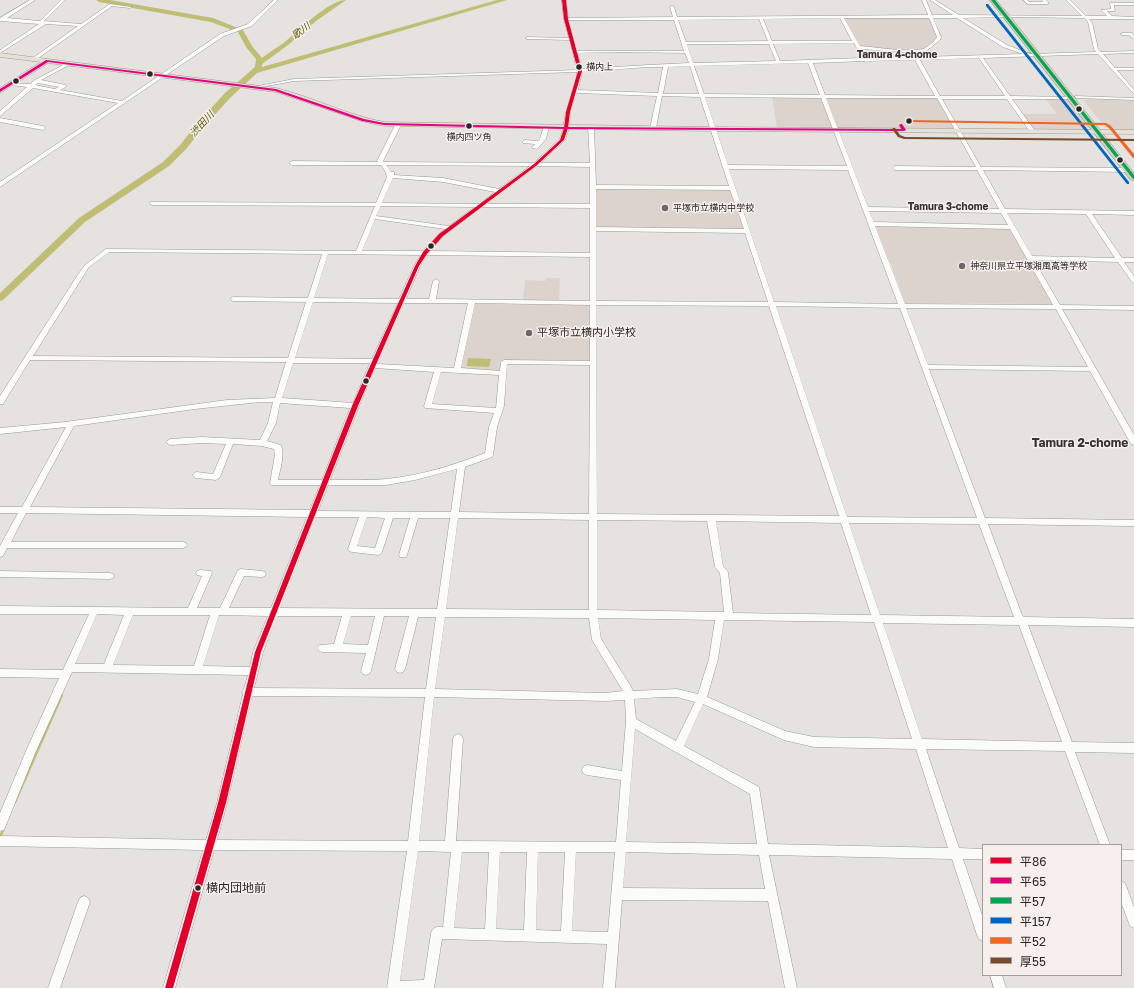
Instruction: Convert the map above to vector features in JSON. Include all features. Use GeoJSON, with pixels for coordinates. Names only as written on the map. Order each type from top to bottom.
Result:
{"type":"FeatureCollection","features":[{"type":"Feature","properties":{"kind":"highway"},"geometry":{"type":"LineString","coordinates":[[993,0],[1010,16]]}},
{"type":"Feature","properties":{"kind":"highway"},"geometry":{"type":"LineString","coordinates":[[997,0],[1131,170],[1134,178]]}},
{"type":"Feature","properties":{"kind":"main road"},"geometry":{"type":"LineString","coordinates":[[0,54],[32,60],[255,87],[288,93],[371,122],[398,125],[490,125],[566,128],[1134,132]]}},
{"type":"Feature","properties":{"kind":"main road"},"geometry":{"type":"LineString","coordinates":[[0,91],[47,61]]}},
{"type":"Feature","properties":{"kind":"street"},"geometry":{"type":"LineString","coordinates":[[1,20],[33,0]]}},
{"type":"Feature","properties":{"kind":"street"},"geometry":{"type":"LineString","coordinates":[[0,54],[42,23],[63,0]]}},
{"type":"Feature","properties":{"kind":"street"},"geometry":{"type":"LineString","coordinates":[[0,185],[222,35],[250,25],[276,0]]}},
{"type":"Feature","properties":{"kind":"street"},"geometry":{"type":"LineString","coordinates":[[169,988],[222,803],[252,671],[258,652],[355,406],[417,266],[425,253],[441,235],[535,165],[562,140],[566,128],[568,112],[580,71],[566,18],[564,0]]}},
{"type":"Feature","properties":{"kind":"street"},"geometry":{"type":"LineString","coordinates":[[924,0],[939,37],[938,40],[916,57],[1030,258],[1056,307],[1134,441]]}},
{"type":"Feature","properties":{"kind":"street"},"geometry":{"type":"LineString","coordinates":[[932,0],[1012,49],[1041,55]]}},
{"type":"Feature","properties":{"kind":"street"},"geometry":{"type":"LineString","coordinates":[[1025,0],[1028,4],[1047,3],[1044,0]]}},
{"type":"Feature","properties":{"kind":"street"},"geometry":{"type":"LineString","coordinates":[[1068,0],[1092,25],[1095,46],[1100,53],[1133,90]]}},
{"type":"Feature","properties":{"kind":"street"},"geometry":{"type":"LineString","coordinates":[[1110,17],[1102,10],[1114,10],[1111,4],[1134,4]]}},
{"type":"Feature","properties":{"kind":"street"},"geometry":{"type":"LineString","coordinates":[[32,60],[111,6],[130,7]]}},
{"type":"Feature","properties":{"kind":"street"},"geometry":{"type":"LineString","coordinates":[[672,7],[982,932]]}},
{"type":"Feature","properties":{"kind":"street"},"geometry":{"type":"LineString","coordinates":[[566,18],[931,16],[1134,18]]}},
{"type":"Feature","properties":{"kind":"street"},"geometry":{"type":"LineString","coordinates":[[760,17],[779,63]]}},
{"type":"Feature","properties":{"kind":"street"},"geometry":{"type":"LineString","coordinates":[[841,17],[866,61]]}},
{"type":"Feature","properties":{"kind":"street"},"geometry":{"type":"LineString","coordinates":[[1,20],[81,26]]}},
{"type":"Feature","properties":{"kind":"street"},"geometry":{"type":"LineString","coordinates":[[1123,34],[1130,34],[1134,38]]}},
{"type":"Feature","properties":{"kind":"street"},"geometry":{"type":"LineString","coordinates":[[527,38],[571,38]]}},
{"type":"Feature","properties":{"kind":"street"},"geometry":{"type":"LineString","coordinates":[[684,43],[855,42]]}},
{"type":"Feature","properties":{"kind":"street"},"geometry":{"type":"LineString","coordinates":[[858,47],[902,51],[925,50]]}},
{"type":"Feature","properties":{"kind":"street"},"geometry":{"type":"LineString","coordinates":[[575,52],[687,52]]}},
{"type":"Feature","properties":{"kind":"street"},"geometry":{"type":"LineString","coordinates":[[255,87],[294,80],[580,71],[666,66],[918,60],[1134,52]]}},
{"type":"Feature","properties":{"kind":"street"},"geometry":{"type":"LineString","coordinates":[[981,58],[1032,131]]}},
{"type":"Feature","properties":{"kind":"street"},"geometry":{"type":"LineString","coordinates":[[810,62],[924,367],[984,522],[1018,617],[1022,621],[1070,746],[1105,844]]}},
{"type":"Feature","properties":{"kind":"street"},"geometry":{"type":"LineString","coordinates":[[0,114],[37,81],[67,64]]}},
{"type":"Feature","properties":{"kind":"street"},"geometry":{"type":"LineString","coordinates":[[653,128],[666,66]]}},
{"type":"Feature","properties":{"kind":"street"},"geometry":{"type":"LineString","coordinates":[[1115,69],[1134,70]]}},
{"type":"Feature","properties":{"kind":"street"},"geometry":{"type":"LineString","coordinates":[[37,81],[64,86],[56,90]]}},
{"type":"Feature","properties":{"kind":"street"},"geometry":{"type":"LineString","coordinates":[[10,84],[32,86],[121,102]]}},
{"type":"Feature","properties":{"kind":"street"},"geometry":{"type":"LineString","coordinates":[[574,92],[660,95],[1134,99]]}},
{"type":"Feature","properties":{"kind":"street"},"geometry":{"type":"LineString","coordinates":[[0,120],[43,128]]}},
{"type":"Feature","properties":{"kind":"street"},"geometry":{"type":"LineString","coordinates":[[389,176],[388,171],[380,161],[380,157],[398,125]]}},
{"type":"Feature","properties":{"kind":"street"},"geometry":{"type":"LineString","coordinates":[[535,148],[543,139],[546,127]]}},
{"type":"Feature","properties":{"kind":"street"},"geometry":{"type":"LineString","coordinates":[[591,127],[593,614],[597,640],[628,688],[631,721],[609,988]]}},
{"type":"Feature","properties":{"kind":"street"},"geometry":{"type":"LineString","coordinates":[[525,142],[539,143]]}},
{"type":"Feature","properties":{"kind":"street"},"geometry":{"type":"LineString","coordinates":[[292,163],[592,165]]}},
{"type":"Feature","properties":{"kind":"street"},"geometry":{"type":"LineString","coordinates":[[358,252],[389,176],[398,164]]}},
{"type":"Feature","properties":{"kind":"street"},"geometry":{"type":"LineString","coordinates":[[725,167],[849,168]]}},
{"type":"Feature","properties":{"kind":"street"},"geometry":{"type":"LineString","coordinates":[[895,168],[1131,170]]}},
{"type":"Feature","properties":{"kind":"street"},"geometry":{"type":"LineString","coordinates":[[389,176],[443,180],[500,191]]}},
{"type":"Feature","properties":{"kind":"street"},"geometry":{"type":"LineString","coordinates":[[592,187],[732,188]]}},
{"type":"Feature","properties":{"kind":"street"},"geometry":{"type":"LineString","coordinates":[[152,203],[377,206],[592,206]]}},
{"type":"Feature","properties":{"kind":"street"},"geometry":{"type":"LineString","coordinates":[[865,210],[1134,212]]}},
{"type":"Feature","properties":{"kind":"street"},"geometry":{"type":"LineString","coordinates":[[1088,212],[1134,281]]}},
{"type":"Feature","properties":{"kind":"street"},"geometry":{"type":"LineString","coordinates":[[372,217],[451,228]]}},
{"type":"Feature","properties":{"kind":"street"},"geometry":{"type":"LineString","coordinates":[[871,224],[1012,226]]}},
{"type":"Feature","properties":{"kind":"street"},"geometry":{"type":"LineString","coordinates":[[592,229],[746,231]]}},
{"type":"Feature","properties":{"kind":"street"},"geometry":{"type":"LineString","coordinates":[[0,402],[87,266],[108,250],[592,254]]}},
{"type":"Feature","properties":{"kind":"street"},"geometry":{"type":"LineString","coordinates":[[262,443],[272,423],[277,401],[326,252]]}},
{"type":"Feature","properties":{"kind":"street"},"geometry":{"type":"LineString","coordinates":[[1030,258],[1134,260]]}},
{"type":"Feature","properties":{"kind":"street"},"geometry":{"type":"LineString","coordinates":[[432,301],[436,281]]}},
{"type":"Feature","properties":{"kind":"street"},"geometry":{"type":"LineString","coordinates":[[233,300],[1134,308]]}},
{"type":"Feature","properties":{"kind":"street"},"geometry":{"type":"LineString","coordinates":[[457,371],[472,302]]}},
{"type":"Feature","properties":{"kind":"street"},"geometry":{"type":"LineString","coordinates":[[28,358],[290,360],[373,363],[438,370],[503,373]]}},
{"type":"Feature","properties":{"kind":"street"},"geometry":{"type":"LineString","coordinates":[[170,442],[202,440],[231,441],[262,443],[278,447],[279,455],[274,483],[386,482],[415,477],[461,465],[490,455],[493,427],[498,411],[504,362],[592,363]]}},
{"type":"Feature","properties":{"kind":"street"},"geometry":{"type":"LineString","coordinates":[[924,367],[1092,370]]}},
{"type":"Feature","properties":{"kind":"street"},"geometry":{"type":"LineString","coordinates":[[438,370],[428,406],[498,411]]}},
{"type":"Feature","properties":{"kind":"street"},"geometry":{"type":"LineString","coordinates":[[0,431],[71,425],[186,407],[248,401],[277,401],[355,406]]}},
{"type":"Feature","properties":{"kind":"street"},"geometry":{"type":"LineString","coordinates":[[0,554],[71,425]]}},
{"type":"Feature","properties":{"kind":"street"},"geometry":{"type":"LineString","coordinates":[[196,476],[216,477],[231,441]]}},
{"type":"Feature","properties":{"kind":"street"},"geometry":{"type":"LineString","coordinates":[[461,465],[430,693],[413,846],[393,987],[429,986],[437,933],[613,938]]}},
{"type":"Feature","properties":{"kind":"street"},"geometry":{"type":"LineString","coordinates":[[0,510],[844,519],[1134,524]]}},
{"type":"Feature","properties":{"kind":"street"},"geometry":{"type":"LineString","coordinates":[[364,514],[352,549],[378,552],[390,514]]}},
{"type":"Feature","properties":{"kind":"street"},"geometry":{"type":"LineString","coordinates":[[402,555],[415,515]]}},
{"type":"Feature","properties":{"kind":"street"},"geometry":{"type":"LineString","coordinates":[[678,747],[701,699],[714,663],[724,616],[724,572],[719,567],[711,518]]}},
{"type":"Feature","properties":{"kind":"street"},"geometry":{"type":"LineString","coordinates":[[5,544],[182,545]]}},
{"type":"Feature","properties":{"kind":"street"},"geometry":{"type":"LineString","coordinates":[[197,670],[220,611],[241,572],[262,574]]}},
{"type":"Feature","properties":{"kind":"street"},"geometry":{"type":"LineString","coordinates":[[191,611],[208,573],[200,573]]}},
{"type":"Feature","properties":{"kind":"street"},"geometry":{"type":"LineString","coordinates":[[0,574],[110,576]]}},
{"type":"Feature","properties":{"kind":"street"},"geometry":{"type":"LineString","coordinates":[[0,610],[273,611],[414,614],[593,614],[1134,623]]}},
{"type":"Feature","properties":{"kind":"street"},"geometry":{"type":"LineString","coordinates":[[0,826],[95,610]]}},
{"type":"Feature","properties":{"kind":"street"},"geometry":{"type":"LineString","coordinates":[[107,669],[130,610]]}},
{"type":"Feature","properties":{"kind":"street"},"geometry":{"type":"LineString","coordinates":[[338,648],[347,613]]}},
{"type":"Feature","properties":{"kind":"street"},"geometry":{"type":"LineString","coordinates":[[366,670],[380,613]]}},
{"type":"Feature","properties":{"kind":"street"},"geometry":{"type":"LineString","coordinates":[[400,669],[414,614]]}},
{"type":"Feature","properties":{"kind":"street"},"geometry":{"type":"LineString","coordinates":[[322,648],[371,649]]}},
{"type":"Feature","properties":{"kind":"street"},"geometry":{"type":"LineString","coordinates":[[0,673],[107,669],[252,671]]}},
{"type":"Feature","properties":{"kind":"street"},"geometry":{"type":"LineString","coordinates":[[248,692],[430,693],[605,697],[662,692],[677,693],[701,699],[784,735],[814,742],[1134,748]]}},
{"type":"Feature","properties":{"kind":"street"},"geometry":{"type":"LineString","coordinates":[[631,721],[755,791],[763,850],[791,988]]}},
{"type":"Feature","properties":{"kind":"street"},"geometry":{"type":"LineString","coordinates":[[448,933],[458,739]]}},
{"type":"Feature","properties":{"kind":"street"},"geometry":{"type":"LineString","coordinates":[[587,770],[626,776]]}},
{"type":"Feature","properties":{"kind":"street"},"geometry":{"type":"LineString","coordinates":[[0,841],[620,847],[982,854]]}},
{"type":"Feature","properties":{"kind":"street"},"geometry":{"type":"LineString","coordinates":[[490,934],[496,846]]}},
{"type":"Feature","properties":{"kind":"street"},"geometry":{"type":"LineString","coordinates":[[530,935],[533,847]]}},
{"type":"Feature","properties":{"kind":"street"},"geometry":{"type":"LineString","coordinates":[[566,936],[571,847]]}},
{"type":"Feature","properties":{"kind":"street"},"geometry":{"type":"LineString","coordinates":[[1122,855],[1134,855]]}},
{"type":"Feature","properties":{"kind":"street"},"geometry":{"type":"LineString","coordinates":[[1122,890],[1134,922]]}},
{"type":"Feature","properties":{"kind":"street"},"geometry":{"type":"LineString","coordinates":[[617,894],[772,895]]}},
{"type":"Feature","properties":{"kind":"street"},"geometry":{"type":"LineString","coordinates":[[54,988],[84,902]]}},
{"type":"Feature","properties":{"kind":"street"},"geometry":{"type":"LineString","coordinates":[[996,976],[1000,988]]}},
{"type":"Feature","properties":{"kind":"shaded area"},"geometry":{"type":"Polygon","coordinates":[[[929,17],[937,39],[923,50],[860,47],[843,18],[929,17]]]}},
{"type":"Feature","properties":{"kind":"shaded area"},"geometry":{"type":"Polygon","coordinates":[[[772,97],[821,97],[833,129],[777,128],[772,97]]]}},
{"type":"Feature","properties":{"kind":"shaded area"},"geometry":{"type":"Polygon","coordinates":[[[826,97],[938,97],[956,130],[838,129],[826,97]]]}},
{"type":"Feature","properties":{"kind":"shaded area"},"geometry":{"type":"Polygon","coordinates":[[[1045,98],[1067,98],[1089,127],[1084,130],[1033,130],[1021,114],[1057,114],[1045,98]]]}},
{"type":"Feature","properties":{"kind":"shaded area"},"geometry":{"type":"Polygon","coordinates":[[[1087,98],[1134,100],[1134,130],[1113,130],[1105,127],[1083,100],[1087,100],[1087,98]]]}},
{"type":"Feature","properties":{"kind":"shaded area","name":"平塚市立横内中学校"},"geometry":{"type":"Polygon","coordinates":[[[727,188],[730,190],[743,228],[594,227],[594,189],[727,188]]]}},
{"type":"Feature","properties":{"kind":"shaded area","name":"神奈川県立平塚湘風高等学校"},"geometry":{"type":"Polygon","coordinates":[[[876,227],[1009,228],[1052,304],[905,303],[876,227]]]}},
{"type":"Feature","properties":{"kind":"shaded area"},"geometry":{"type":"Polygon","coordinates":[[[546,278],[560,278],[559,300],[523,300],[525,280],[545,281],[546,278]]]}},
{"type":"Feature","properties":{"kind":"shaded area","name":"平塚市立横内小学校"},"geometry":{"type":"Polygon","coordinates":[[[476,304],[587,305],[589,307],[590,361],[503,360],[502,371],[500,372],[460,369],[474,306],[476,304]]]}},
{"type":"Feature","properties":{"kind":"shaded area"},"geometry":{"type":"Polygon","coordinates":[[[468,358],[491,359],[489,367],[467,366],[468,358]]]}},
{"type":"Feature","properties":{"kind":"waterway","name":"渋田川"},"geometry":{"type":"LineString","coordinates":[[0,298],[82,220],[166,164],[184,146],[197,129],[228,95],[258,68],[259,59],[249,47],[241,31],[213,20],[99,0]]}},
{"type":"Feature","properties":{"kind":"waterway","name":"歌川"},"geometry":{"type":"LineString","coordinates":[[260,62],[286,44],[314,20],[343,0]]}},
{"type":"Feature","properties":{"kind":"waterway"},"geometry":{"type":"LineString","coordinates":[[255,71],[504,0]]}},
{"type":"Feature","properties":{"kind":"waterway"},"geometry":{"type":"LineString","coordinates":[[1023,52],[1032,53]]}},
{"type":"Feature","properties":{"kind":"waterway"},"geometry":{"type":"LineString","coordinates":[[15,802],[62,695]]}},
{"type":"Feature","properties":{"kind":"waterway"},"geometry":{"type":"LineString","coordinates":[[0,837],[4,828]]}},
{"type":"Feature","properties":{"kind":"transit line","name":"平86"},"geometry":{"type":"LineString","coordinates":[[169,988],[222,803],[258,652],[355,406],[417,266],[425,253],[441,235],[535,165],[562,140],[566,128],[568,112],[580,71],[566,19],[564,0]]}},
{"type":"Feature","properties":{"kind":"transit line","name":"平57"},"geometry":{"type":"LineString","coordinates":[[993,0],[1134,178]]}},
{"type":"Feature","properties":{"kind":"transit line","name":"平157"},"geometry":{"type":"LineString","coordinates":[[987,5],[1128,183]]}},
{"type":"Feature","properties":{"kind":"transit line","name":"平65"},"geometry":{"type":"LineString","coordinates":[[0,91],[47,61],[276,90],[363,120],[384,124],[566,128],[904,130],[901,125]]}},
{"type":"Feature","properties":{"kind":"transit line","name":"平52"},"geometry":{"type":"LineString","coordinates":[[908,121],[1106,124],[1134,157]]}},
{"type":"Feature","properties":{"kind":"transit line","name":"厚55"},"geometry":{"type":"LineString","coordinates":[[894,129],[899,136],[904,138],[1134,140]]}},
{"type":"Feature","properties":{"kind":"place","name":"横内上"},"geometry":{"type":"Point","coordinates":[579,67]}},
{"type":"Feature","properties":{"kind":"place","name":"横内四ツ角"},"geometry":{"type":"Point","coordinates":[469,126]}},
{"type":"Feature","properties":{"kind":"place","name":"平塚市立横内中学校"},"geometry":{"type":"Point","coordinates":[665,208]}},
{"type":"Feature","properties":{"kind":"place","name":"神奈川県立平塚湘風高等学校"},"geometry":{"type":"Point","coordinates":[962,266]}},
{"type":"Feature","properties":{"kind":"place","name":"平塚市立横内小学校"},"geometry":{"type":"Point","coordinates":[529,333]}},
{"type":"Feature","properties":{"kind":"place","name":"横内団地前"},"geometry":{"type":"Point","coordinates":[198,888]}},
{"type":"Feature","properties":{"kind":"district","name":"Tamura 4-chome"},"geometry":{"type":"Point","coordinates":[897,55]}},
{"type":"Feature","properties":{"kind":"district","name":"Tamura 3-chome"},"geometry":{"type":"Point","coordinates":[948,207]}},
{"type":"Feature","properties":{"kind":"district","name":"Tamura 2-chome"},"geometry":{"type":"Point","coordinates":[1080,443]}}]}
